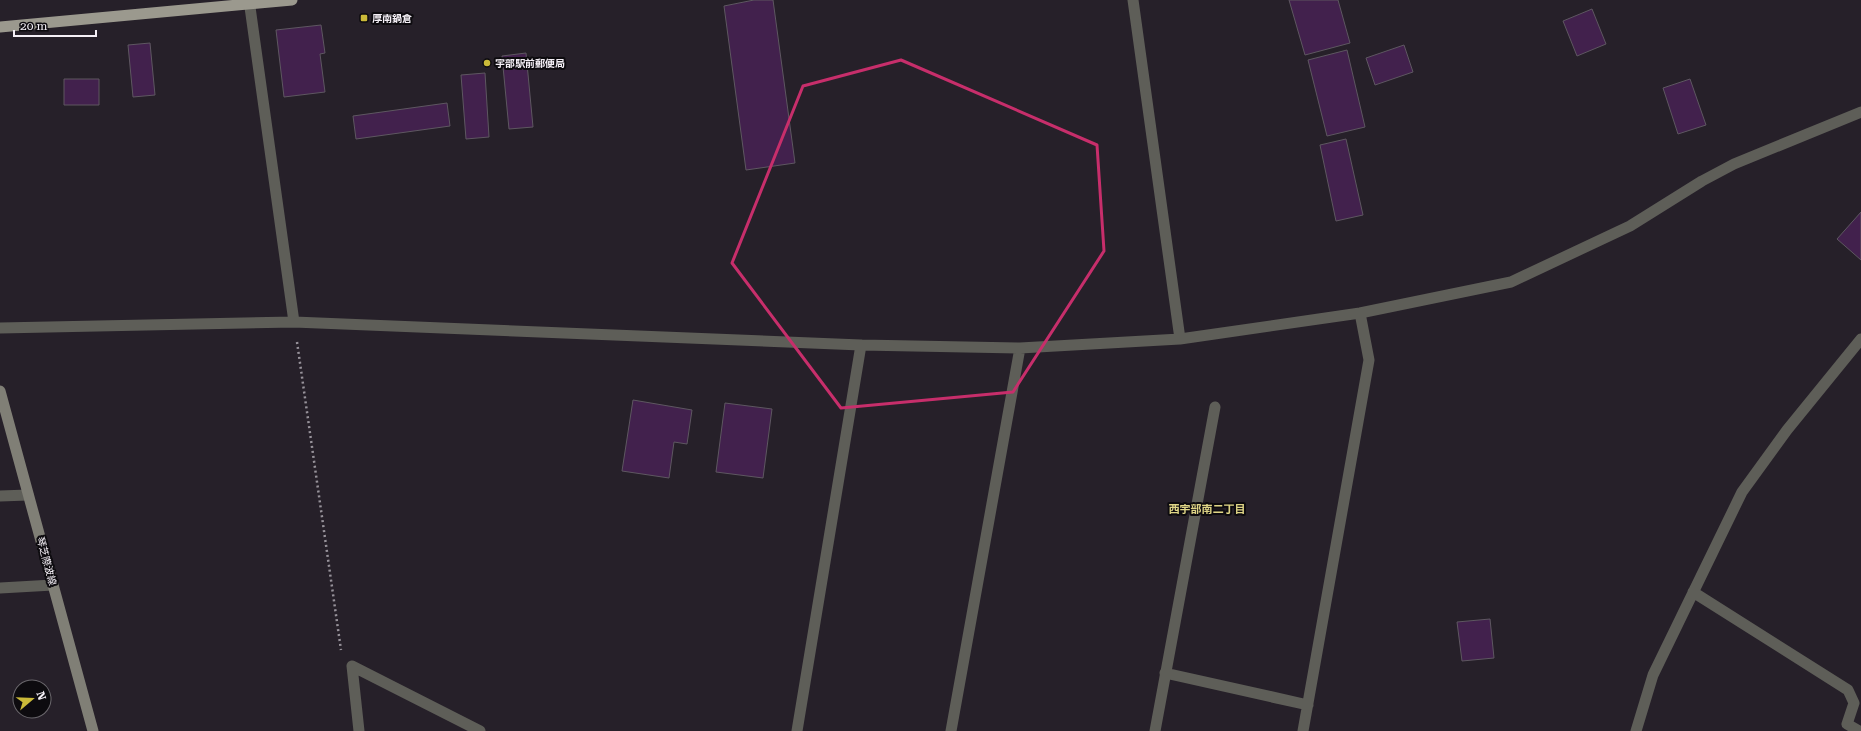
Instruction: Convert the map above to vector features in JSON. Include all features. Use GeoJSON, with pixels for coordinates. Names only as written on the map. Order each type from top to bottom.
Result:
{"type":"FeatureCollection","features":[{"type":"Feature","properties":{"kind":"main road"},"geometry":{"type":"LineString","coordinates":[[0,27],[249,2],[292,0]]}},
{"type":"Feature","properties":{"kind":"main road","name":"琴芝際波線"},"geometry":{"type":"LineString","coordinates":[[0,391],[93,731]]}},
{"type":"Feature","properties":{"kind":"street"},"geometry":{"type":"LineString","coordinates":[[1133,0],[1180,339]]}},
{"type":"Feature","properties":{"kind":"street"},"geometry":{"type":"LineString","coordinates":[[249,2],[294,322]]}},
{"type":"Feature","properties":{"kind":"street"},"geometry":{"type":"LineString","coordinates":[[0,328],[294,322],[861,345],[1020,348],[1180,339],[1360,312],[1511,282],[1630,226],[1702,181],[1734,164],[1861,112]]}},
{"type":"Feature","properties":{"kind":"street"},"geometry":{"type":"LineString","coordinates":[[1303,731],[1369,360],[1360,312]]}},
{"type":"Feature","properties":{"kind":"street"},"geometry":{"type":"LineString","coordinates":[[1636,731],[1653,675],[1742,492],[1787,430],[1861,339]]}},
{"type":"Feature","properties":{"kind":"street"},"geometry":{"type":"LineString","coordinates":[[796,731],[861,345]]}},
{"type":"Feature","properties":{"kind":"street"},"geometry":{"type":"LineString","coordinates":[[951,731],[1020,348]]}},
{"type":"Feature","properties":{"kind":"street"},"geometry":{"type":"LineString","coordinates":[[1155,731],[1215,407]]}},
{"type":"Feature","properties":{"kind":"street"},"geometry":{"type":"LineString","coordinates":[[0,496],[28,495]]}},
{"type":"Feature","properties":{"kind":"street"},"geometry":{"type":"LineString","coordinates":[[0,588],[54,585]]}},
{"type":"Feature","properties":{"kind":"street"},"geometry":{"type":"LineString","coordinates":[[1693,592],[1848,690],[1854,703],[1847,724],[1859,731]]}},
{"type":"Feature","properties":{"kind":"street"},"geometry":{"type":"LineString","coordinates":[[352,666],[359,731]]}},
{"type":"Feature","properties":{"kind":"street"},"geometry":{"type":"LineString","coordinates":[[352,666],[480,731]]}},
{"type":"Feature","properties":{"kind":"street"},"geometry":{"type":"LineString","coordinates":[[1165,673],[1308,705]]}},
{"type":"Feature","properties":{"kind":"path"},"geometry":{"type":"LineString","coordinates":[[294,322],[342,660],[352,666]]}},
{"type":"Feature","properties":{"kind":"highlighted area"},"geometry":{"type":"Polygon","coordinates":[[[901,60],[1097,145],[1104,251],[1013,392],[841,408],[732,263],[803,86],[901,60]]]}},
{"type":"Feature","properties":{"kind":"building"},"geometry":{"type":"Polygon","coordinates":[[[754,0],[773,0],[795,163],[746,170],[724,6],[754,0]]]}},
{"type":"Feature","properties":{"kind":"building"},"geometry":{"type":"Polygon","coordinates":[[[1289,0],[1338,0],[1350,43],[1305,55],[1289,0]]]}},
{"type":"Feature","properties":{"kind":"building"},"geometry":{"type":"Polygon","coordinates":[[[1592,9],[1606,44],[1577,56],[1563,21],[1592,9]]]}},
{"type":"Feature","properties":{"kind":"building"},"geometry":{"type":"Polygon","coordinates":[[[321,25],[325,53],[320,54],[325,92],[284,97],[276,30],[321,25]]]}},
{"type":"Feature","properties":{"kind":"building"},"geometry":{"type":"Polygon","coordinates":[[[150,43],[155,95],[133,97],[128,45],[150,43]]]}},
{"type":"Feature","properties":{"kind":"building"},"geometry":{"type":"Polygon","coordinates":[[[1404,45],[1413,72],[1375,85],[1366,58],[1404,45]]]}},
{"type":"Feature","properties":{"kind":"building"},"geometry":{"type":"Polygon","coordinates":[[[1347,50],[1365,127],[1327,136],[1308,60],[1347,50]]]}},
{"type":"Feature","properties":{"kind":"building"},"geometry":{"type":"Polygon","coordinates":[[[526,53],[533,127],[509,129],[502,56],[526,53]]]}},
{"type":"Feature","properties":{"kind":"building"},"geometry":{"type":"Polygon","coordinates":[[[485,73],[489,137],[466,139],[461,75],[485,73]]]}},
{"type":"Feature","properties":{"kind":"building"},"geometry":{"type":"Polygon","coordinates":[[[64,79],[99,79],[99,105],[64,105],[64,79]]]}},
{"type":"Feature","properties":{"kind":"building"},"geometry":{"type":"Polygon","coordinates":[[[1690,79],[1706,125],[1678,134],[1663,88],[1690,79]]]}},
{"type":"Feature","properties":{"kind":"building"},"geometry":{"type":"Polygon","coordinates":[[[447,103],[450,126],[356,139],[353,116],[447,103]]]}},
{"type":"Feature","properties":{"kind":"building"},"geometry":{"type":"Polygon","coordinates":[[[1346,139],[1363,215],[1336,221],[1320,145],[1346,139]]]}},
{"type":"Feature","properties":{"kind":"building"},"geometry":{"type":"Polygon","coordinates":[[[1861,212],[1861,260],[1837,239],[1861,212]]]}},
{"type":"Feature","properties":{"kind":"building"},"geometry":{"type":"Polygon","coordinates":[[[633,400],[692,410],[687,444],[674,442],[669,478],[622,471],[633,400]]]}},
{"type":"Feature","properties":{"kind":"building"},"geometry":{"type":"Polygon","coordinates":[[[725,403],[772,409],[763,478],[716,472],[725,403]]]}},
{"type":"Feature","properties":{"kind":"building"},"geometry":{"type":"Polygon","coordinates":[[[1490,619],[1494,658],[1462,661],[1457,622],[1490,619]]]}},
{"type":"Feature","properties":{"kind":"place","name":"厚南鍋倉"},"geometry":{"type":"Point","coordinates":[364,18]}},
{"type":"Feature","properties":{"kind":"place","name":"宇部駅前郵便局"},"geometry":{"type":"Point","coordinates":[487,63]}},
{"type":"Feature","properties":{"kind":"district","name":"西宇部南二丁目"},"geometry":{"type":"Point","coordinates":[1207,509]}}]}
